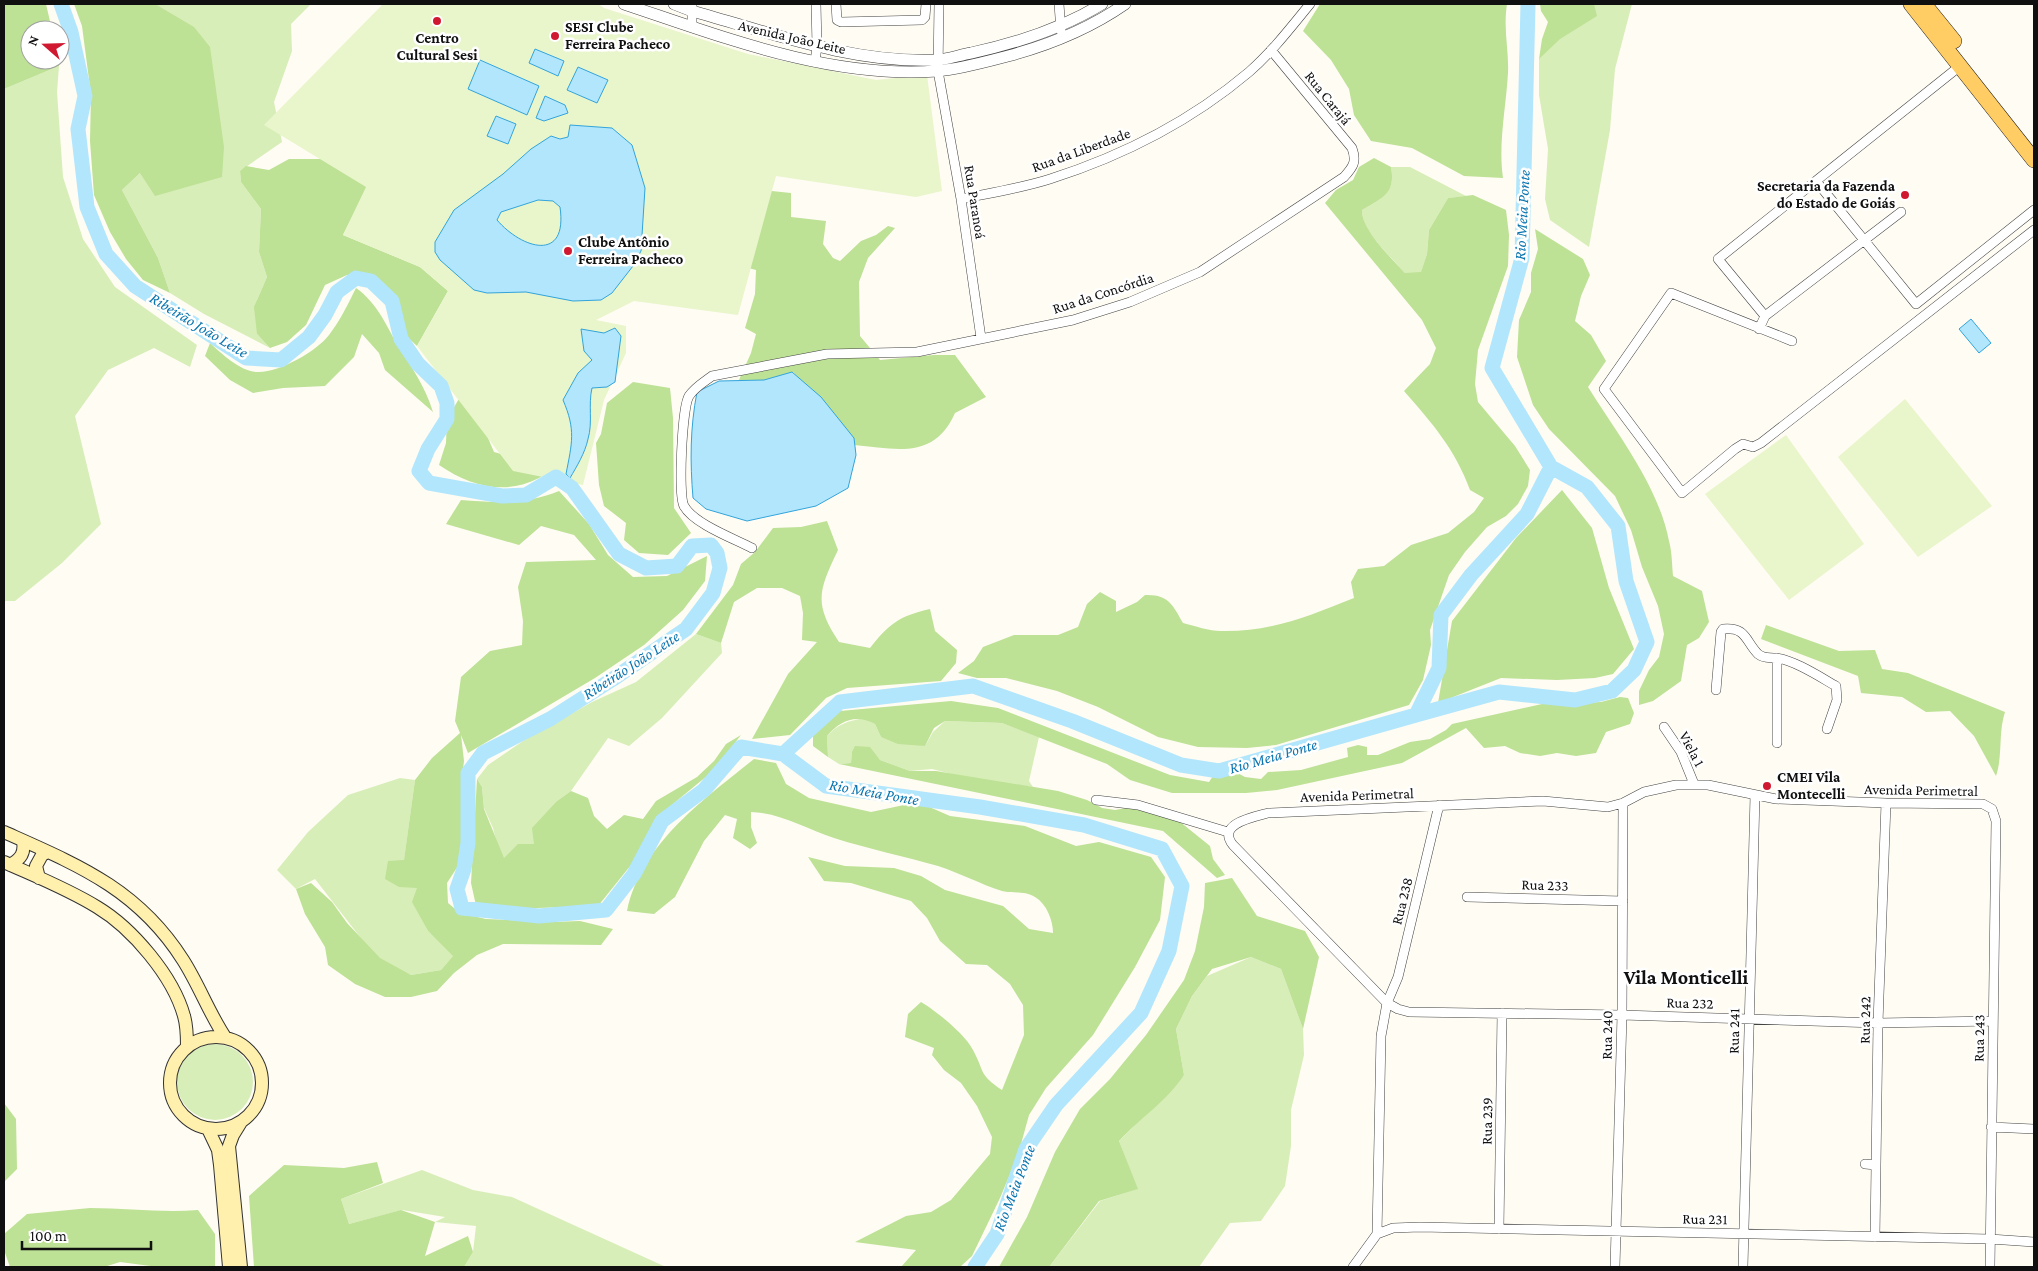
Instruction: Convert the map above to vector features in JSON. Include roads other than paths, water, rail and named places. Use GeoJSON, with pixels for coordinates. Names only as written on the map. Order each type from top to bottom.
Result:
{"type":"FeatureCollection","features":[{"type":"Feature","properties":{"kind":"main road"},"geometry":{"type":"LineString","coordinates":[[1911,4],[2034,160]]}},
{"type":"Feature","properties":{"kind":"main road"},"geometry":{"type":"LineString","coordinates":[[1924,4],[2034,145]]}},
{"type":"Feature","properties":{"kind":"main road"},"geometry":{"type":"LineString","coordinates":[[4,832],[116,887],[152,919],[184,961],[214,1020],[226,1037]]}},
{"type":"Feature","properties":{"kind":"main road"},"geometry":{"type":"LineString","coordinates":[[7,864],[19,861],[22,855],[23,841]]}},
{"type":"Feature","properties":{"kind":"main road"},"geometry":{"type":"LineString","coordinates":[[39,878],[36,866],[42,855],[48,852]]}},
{"type":"Feature","properties":{"kind":"main road"},"geometry":{"type":"LineString","coordinates":[[7,864],[96,906],[111,916],[142,946],[179,1003],[187,1027],[187,1046]]}},
{"type":"Feature","properties":{"kind":"main road"},"geometry":{"type":"LineString","coordinates":[[209,1036],[226,1037],[245,1046],[254,1055],[262,1078],[262,1091],[258,1103],[251,1114],[241,1122],[231,1127],[208,1129],[187,1119],[173,1100],[170,1077],[173,1065],[187,1046],[209,1036]]}},
{"type":"Feature","properties":{"kind":"main road"},"geometry":{"type":"LineString","coordinates":[[241,1122],[233,1134],[229,1146],[241,1267]]}},
{"type":"Feature","properties":{"kind":"main road"},"geometry":{"type":"LineString","coordinates":[[208,1129],[215,1141],[220,1165],[229,1267]]}},
{"type":"Feature","properties":{"kind":"street","name":"Avenida João Leite"},"geometry":{"type":"LineString","coordinates":[[624,4],[720,36],[815,62],[896,71],[1029,50],[1063,38],[1125,4]]}},
{"type":"Feature","properties":{"kind":"street","name":"Avenida João Leite"},"geometry":{"type":"LineString","coordinates":[[674,4],[692,8],[723,20],[817,46],[938,65],[1034,37],[1060,27],[1102,4]]}},
{"type":"Feature","properties":{"kind":"street"},"geometry":{"type":"LineString","coordinates":[[815,62],[817,46],[816,4]]}},
{"type":"Feature","properties":{"kind":"street"},"geometry":{"type":"LineString","coordinates":[[836,4],[837,20],[841,22],[922,20],[925,17],[926,4]]}},
{"type":"Feature","properties":{"kind":"street","name":"Rua Paranoá"},"geometry":{"type":"LineString","coordinates":[[939,4],[938,65],[961,199],[981,338]]}},
{"type":"Feature","properties":{"kind":"street"},"geometry":{"type":"LineString","coordinates":[[1060,4],[1060,27],[1063,38]]}},
{"type":"Feature","properties":{"kind":"street","name":"Rua da Liberdade"},"geometry":{"type":"LineString","coordinates":[[961,199],[1049,180],[1129,149],[1192,115],[1250,72],[1310,4]]}},
{"type":"Feature","properties":{"kind":"street"},"geometry":{"type":"LineString","coordinates":[[692,8],[692,27]]}},
{"type":"Feature","properties":{"kind":"street"},"geometry":{"type":"LineString","coordinates":[[720,36],[723,20]]}},
{"type":"Feature","properties":{"kind":"street","name":"Rua Carajá"},"geometry":{"type":"LineString","coordinates":[[1271,50],[1352,148],[1355,157],[1354,167]]}},
{"type":"Feature","properties":{"kind":"street"},"geometry":{"type":"LineString","coordinates":[[1765,316],[1718,259],[1960,66]]}},
{"type":"Feature","properties":{"kind":"street","name":"Rua da Concórdia"},"geometry":{"type":"LineString","coordinates":[[752,548],[696,519],[684,506],[682,492],[683,421],[688,397],[698,385],[712,376],[826,354],[917,352],[1073,320],[1148,296],[1200,272],[1344,177],[1354,167]]}},
{"type":"Feature","properties":{"kind":"street"},"geometry":{"type":"LineString","coordinates":[[1816,181],[1916,304],[2034,210]]}},
{"type":"Feature","properties":{"kind":"street"},"geometry":{"type":"LineString","coordinates":[[1759,329],[1765,316],[1901,212]]}},
{"type":"Feature","properties":{"kind":"street"},"geometry":{"type":"LineString","coordinates":[[1792,342],[1671,293],[1604,389],[1682,493],[1743,444],[1753,448],[1762,443],[2034,230]]}},
{"type":"Feature","properties":{"kind":"street"},"geometry":{"type":"LineString","coordinates":[[1716,690],[1723,629],[1741,632],[1747,637],[1758,653],[1811,672],[1836,686],[1837,700],[1827,728]]}},
{"type":"Feature","properties":{"kind":"street"},"geometry":{"type":"LineString","coordinates":[[1776,658],[1777,743]]}},
{"type":"Feature","properties":{"kind":"street","name":"Viela 1"},"geometry":{"type":"LineString","coordinates":[[1664,727],[1681,752],[1694,784]]}},
{"type":"Feature","properties":{"kind":"street","name":"Avenida Perimetral"},"geometry":{"type":"LineString","coordinates":[[1228,832],[1246,819],[1268,813],[1543,801],[1608,807],[1623,803],[1644,792],[1676,785],[1694,784],[1776,799],[1983,804],[1992,809]]}},
{"type":"Feature","properties":{"kind":"street","name":"Rua 241"},"geometry":{"type":"LineString","coordinates":[[1743,1267],[1755,795]]}},
{"type":"Feature","properties":{"kind":"street"},"geometry":{"type":"LineString","coordinates":[[1096,800],[1138,805],[1228,832],[1233,846],[1387,1003],[1381,1036],[1377,1234],[1353,1267]]}},
{"type":"Feature","properties":{"kind":"street","name":"Rua 240"},"geometry":{"type":"LineString","coordinates":[[1615,1267],[1622,1015],[1623,803]]}},
{"type":"Feature","properties":{"kind":"street","name":"Rua 242"},"geometry":{"type":"LineString","coordinates":[[1875,1237],[1878,1023],[1886,803]]}},
{"type":"Feature","properties":{"kind":"street","name":"Rua 238"},"geometry":{"type":"LineString","coordinates":[[1387,1003],[1398,977],[1439,805]]}},
{"type":"Feature","properties":{"kind":"street","name":"Rua 243"},"geometry":{"type":"LineString","coordinates":[[1990,1267],[1996,821],[1992,809]]}},
{"type":"Feature","properties":{"kind":"street","name":"Rua 233"},"geometry":{"type":"LineString","coordinates":[[1467,897],[1623,901]]}},
{"type":"Feature","properties":{"kind":"street","name":"Rua 232"},"geometry":{"type":"LineString","coordinates":[[1387,1003],[1398,1010],[1409,1012],[1622,1015],[1878,1023],[1994,1021]]}},
{"type":"Feature","properties":{"kind":"street","name":"Rua 239"},"geometry":{"type":"LineString","coordinates":[[1499,1229],[1502,1013]]}},
{"type":"Feature","properties":{"kind":"street"},"geometry":{"type":"LineString","coordinates":[[1991,1127],[2034,1129]]}},
{"type":"Feature","properties":{"kind":"street"},"geometry":{"type":"LineString","coordinates":[[1865,1164],[1876,1164]]}},
{"type":"Feature","properties":{"kind":"street","name":"Rua 231"},"geometry":{"type":"LineString","coordinates":[[1377,1234],[1393,1228],[1420,1227],[1990,1239],[2034,1242]]}},
{"type":"Feature","properties":{"kind":"water"},"geometry":{"type":"Polygon","coordinates":[[[535,49],[564,61],[558,76],[529,63],[535,49]]]}},
{"type":"Feature","properties":{"kind":"water"},"geometry":{"type":"Polygon","coordinates":[[[480,60],[539,86],[527,115],[468,89],[480,60]]]}},
{"type":"Feature","properties":{"kind":"water"},"geometry":{"type":"Polygon","coordinates":[[[578,67],[608,80],[597,103],[567,90],[578,67]]]}},
{"type":"Feature","properties":{"kind":"water"},"geometry":{"type":"Polygon","coordinates":[[[545,96],[565,105],[568,113],[544,121],[536,118],[545,96]]]}},
{"type":"Feature","properties":{"kind":"water"},"geometry":{"type":"Polygon","coordinates":[[[496,116],[516,124],[508,144],[487,136],[496,116]]]}},
{"type":"Feature","properties":{"kind":"water"},"geometry":{"type":"Polygon","coordinates":[[[570,125],[612,128],[632,145],[645,188],[641,251],[633,266],[612,293],[601,300],[573,301],[526,292],[487,293],[474,290],[440,260],[435,252],[435,242],[454,210],[503,174],[531,149],[551,136],[560,139],[568,137],[570,125]],[[538,200],[501,212],[497,220],[507,230],[530,243],[541,245],[550,243],[557,237],[561,225],[560,207],[553,201],[538,200]]]}},
{"type":"Feature","properties":{"kind":"water"},"geometry":{"type":"Polygon","coordinates":[[[1971,319],[1991,343],[1979,353],[1959,329],[1971,319]]]}},
{"type":"Feature","properties":{"kind":"water"},"geometry":{"type":"Polygon","coordinates":[[[615,328],[621,336],[615,382],[607,387],[592,388],[587,444],[570,478],[566,474],[572,437],[570,420],[563,400],[578,373],[592,360],[584,351],[581,329],[604,333],[615,328]]]}},
{"type":"Feature","properties":{"kind":"water"},"geometry":{"type":"Polygon","coordinates":[[[792,372],[821,397],[854,438],[856,455],[848,488],[816,506],[747,521],[706,509],[693,498],[691,445],[697,392],[719,381],[764,380],[792,372]]]}},
{"type":"Feature","properties":{"kind":"waterway","name":"Ribeirão João Leite"},"geometry":{"type":"LineString","coordinates":[[61,4],[71,32],[85,96],[78,129],[87,207],[106,254],[135,286],[246,358],[281,360],[309,337],[325,315],[337,292],[356,278],[371,281],[392,301],[401,339],[418,364],[441,386],[447,403],[447,419],[428,449],[419,471],[429,483],[502,496],[526,495],[556,477],[572,488],[619,554],[646,568],[677,566],[692,546],[711,545],[717,553],[720,568],[713,593],[686,629],[550,719],[483,753],[468,773],[468,843],[464,869],[457,889],[462,908],[539,916],[606,910],[634,874],[662,821],[704,790],[741,747],[783,754],[826,786],[980,807],[1084,825],[1162,849],[1182,886],[1169,951],[1141,1013],[1056,1105],[1026,1149],[997,1234],[975,1267]]}},
{"type":"Feature","properties":{"kind":"waterway","name":"Rio Meia Ponte"},"geometry":{"type":"LineString","coordinates":[[783,754],[840,702],[973,686],[1072,721],[1181,765],[1219,771],[1416,715],[1439,668],[1441,615],[1471,575],[1527,514],[1551,467],[1492,368],[1522,258],[1528,4]]}},
{"type":"Feature","properties":{"kind":"waterway","name":"Rio Meia Ponte"},"geometry":{"type":"LineString","coordinates":[[1416,715],[1499,692],[1575,700],[1612,691],[1634,670],[1647,642],[1626,581],[1618,526],[1587,487],[1551,467]]}},
{"type":"Feature","properties":{"kind":"place","name":"Centro Cultural Sesi"},"geometry":{"type":"Point","coordinates":[437,21]}},
{"type":"Feature","properties":{"kind":"place","name":"SESI Clube Ferreira Pacheco"},"geometry":{"type":"Point","coordinates":[555,36]}},
{"type":"Feature","properties":{"kind":"place","name":"Secretaria da Fazenda do Estado de Goiás"},"geometry":{"type":"Point","coordinates":[1905,195]}},
{"type":"Feature","properties":{"kind":"place","name":"Clube Antônio Ferreira Pacheco"},"geometry":{"type":"Point","coordinates":[568,251]}},
{"type":"Feature","properties":{"kind":"place","name":"CMEI Vila Montecelli"},"geometry":{"type":"Point","coordinates":[1767,786]}},
{"type":"Feature","properties":{"kind":"district","name":"Vila Monticelli"},"geometry":{"type":"Point","coordinates":[1686,977]}}]}
